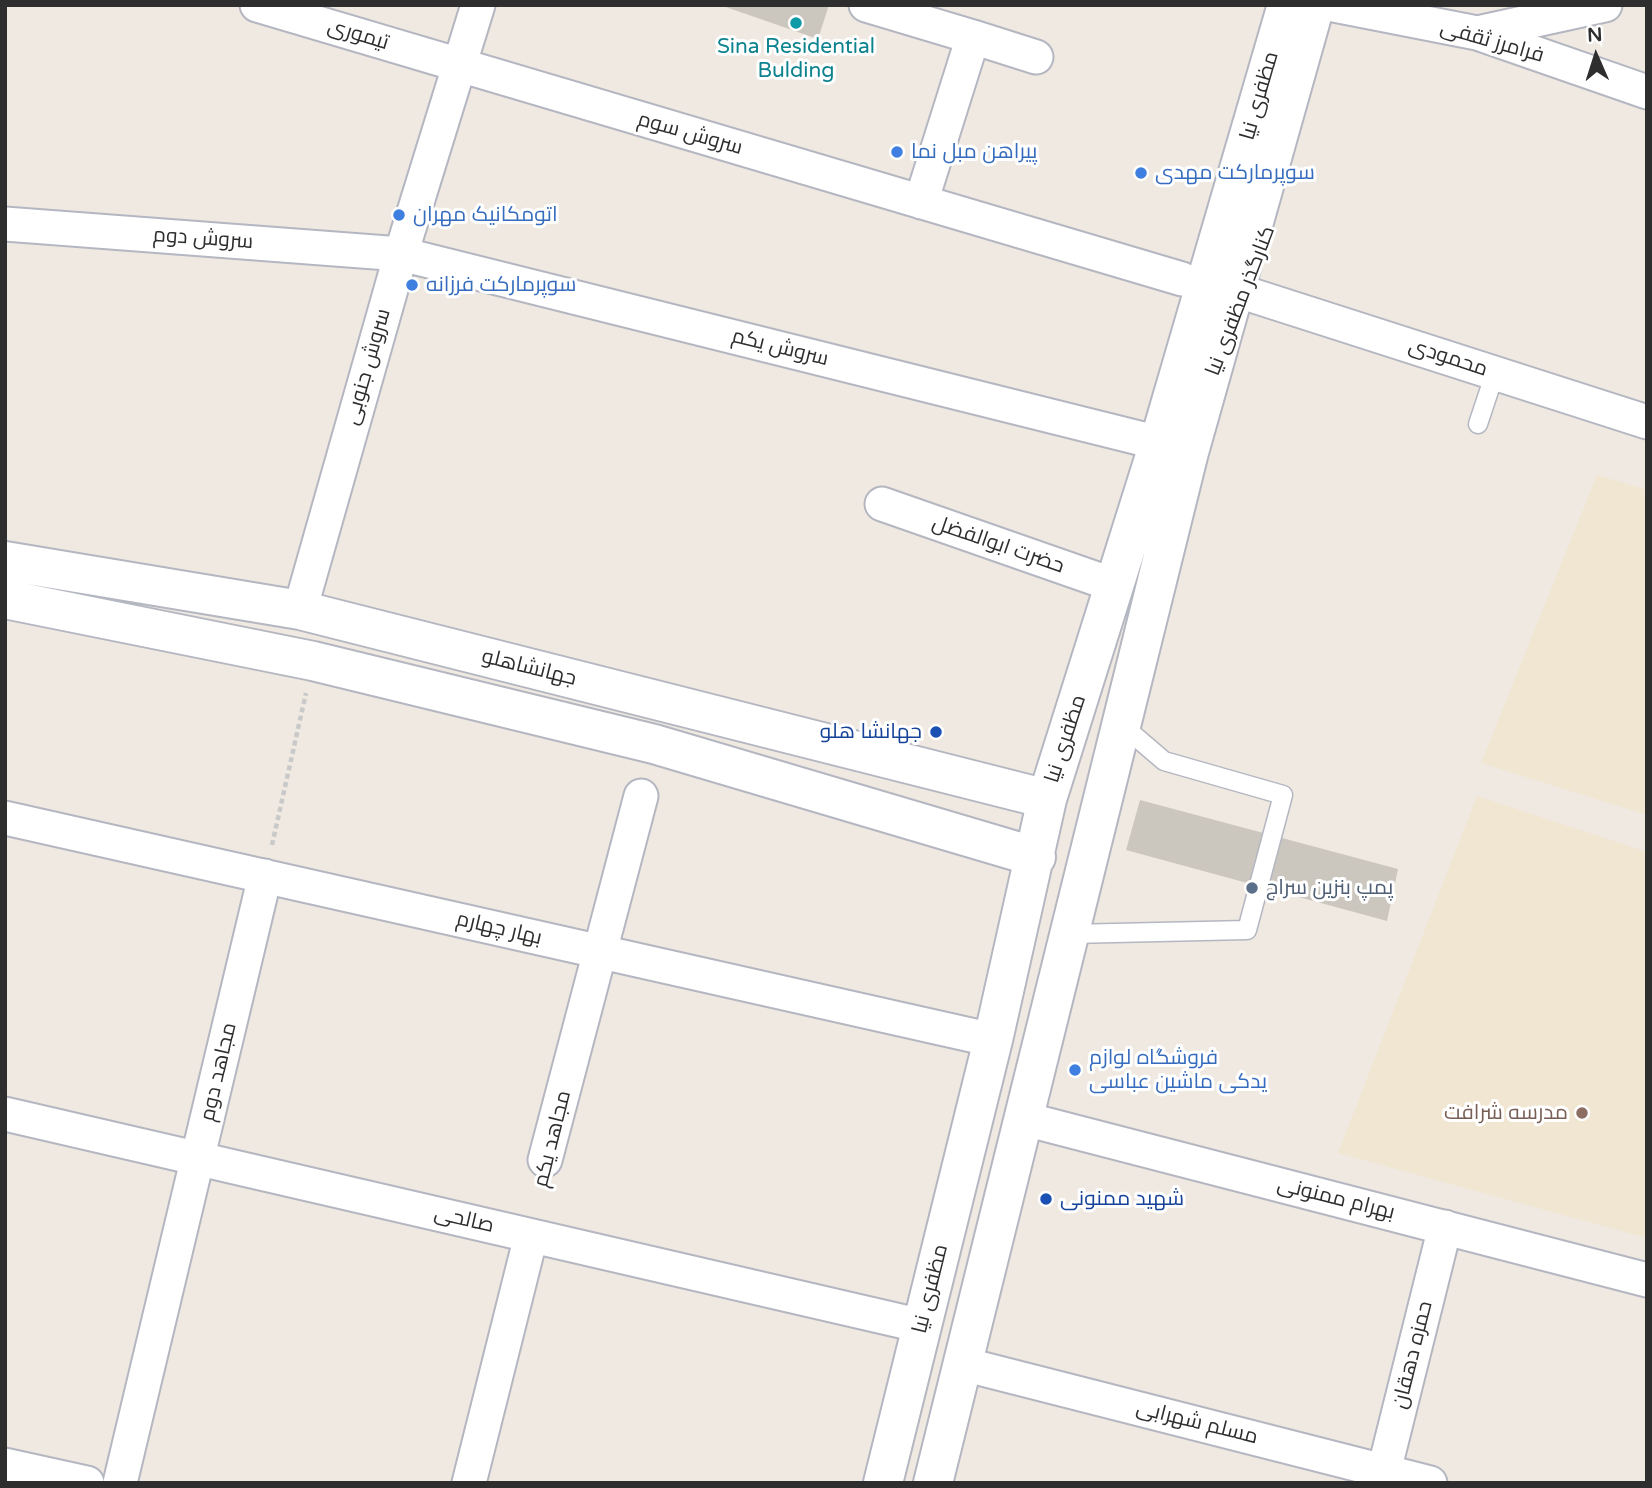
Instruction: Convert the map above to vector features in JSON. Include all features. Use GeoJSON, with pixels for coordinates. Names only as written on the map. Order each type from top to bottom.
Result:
{"type":"FeatureCollection","features":[{"type":"Feature","properties":{"kind":"main road"},"geometry":{"type":"LineString","coordinates":[[1159,443],[1182,279],[1264,5]]}},
{"type":"Feature","properties":{"kind":"main road","name":"مظفری نیا"},"geometry":{"type":"LineString","coordinates":[[883,1483],[993,1040],[1047,799],[1159,443],[1287,5]]}},
{"type":"Feature","properties":{"kind":"main road","name":"مظفری نیا"},"geometry":{"type":"LineString","coordinates":[[933,1483],[1205,394],[1315,5]]}},
{"type":"Feature","properties":{"kind":"main road","name":"کنارگذر مظفری نیا"},"geometry":{"type":"LineString","coordinates":[[1205,394],[1264,254],[1333,5]]}},
{"type":"Feature","properties":{"kind":"main road","name":"جهانشاهلو"},"geometry":{"type":"LineString","coordinates":[[5,561],[300,610],[1047,799]]}},
{"type":"Feature","properties":{"kind":"main road","name":"جهانشاهلو"},"geometry":{"type":"LineString","coordinates":[[5,599],[313,660],[654,744],[1036,857]]}},
{"type":"Feature","properties":{"kind":"main road"},"geometry":{"type":"LineString","coordinates":[[833,797],[861,796],[876,786],[878,775],[870,763],[848,748]]}},
{"type":"Feature","properties":{"kind":"street","name":"تیموری"},"geometry":{"type":"LineString","coordinates":[[257,5],[459,66]]}},
{"type":"Feature","properties":{"kind":"street","name":"سروش جنوبی"},"geometry":{"type":"LineString","coordinates":[[300,610],[401,254],[478,5]]}},
{"type":"Feature","properties":{"kind":"street"},"geometry":{"type":"LineString","coordinates":[[866,5],[1035,57]]}},
{"type":"Feature","properties":{"kind":"street","name":"فرامرز ثقفی"},"geometry":{"type":"LineString","coordinates":[[1333,5],[1477,33],[1647,92]]}},
{"type":"Feature","properties":{"kind":"street"},"geometry":{"type":"LineString","coordinates":[[1477,33],[1605,5]]}},
{"type":"Feature","properties":{"kind":"street"},"geometry":{"type":"LineString","coordinates":[[921,202],[972,37]]}},
{"type":"Feature","properties":{"kind":"street","name":"سروش سوم"},"geometry":{"type":"LineString","coordinates":[[459,66],[1182,279]]}},
{"type":"Feature","properties":{"kind":"street","name":"سروش دوم"},"geometry":{"type":"LineString","coordinates":[[5,224],[401,254]]}},
{"type":"Feature","properties":{"kind":"street","name":"سروش یکم"},"geometry":{"type":"LineString","coordinates":[[401,254],[1159,443]]}},
{"type":"Feature","properties":{"kind":"street","name":"محمودی"},"geometry":{"type":"LineString","coordinates":[[1248,293],[1647,422]]}},
{"type":"Feature","properties":{"kind":"street","name":"حضرت ابوالفضل"},"geometry":{"type":"LineString","coordinates":[[882,504],[1114,585]]}},
{"type":"Feature","properties":{"kind":"street","name":"مجاهد یکم"},"geometry":{"type":"LineString","coordinates":[[545,1160],[641,796]]}},
{"type":"Feature","properties":{"kind":"street","name":"بهار چهارم"},"geometry":{"type":"LineString","coordinates":[[5,818],[993,1040]]}},
{"type":"Feature","properties":{"kind":"street","name":"مجاهد دوم"},"geometry":{"type":"LineString","coordinates":[[120,1483],[265,876]]}},
{"type":"Feature","properties":{"kind":"street","name":"صالحی"},"geometry":{"type":"LineString","coordinates":[[5,1114],[922,1326]]}},
{"type":"Feature","properties":{"kind":"street","name":"بهرام ممنونی"},"geometry":{"type":"LineString","coordinates":[[1025,1119],[1647,1280]]}},
{"type":"Feature","properties":{"kind":"street","name":"حمزه دهقان"},"geometry":{"type":"LineString","coordinates":[[1382,1477],[1444,1227]]}},
{"type":"Feature","properties":{"kind":"street"},"geometry":{"type":"LineString","coordinates":[[469,1483],[531,1236]]}},
{"type":"Feature","properties":{"kind":"street","name":"مسلم شهرابی"},"geometry":{"type":"LineString","coordinates":[[963,1364],[1382,1477],[1430,1483]]}},
{"type":"Feature","properties":{"kind":"street"},"geometry":{"type":"LineString","coordinates":[[5,1465],[87,1483]]}},
{"type":"Feature","properties":{"kind":"lane"},"geometry":{"type":"LineString","coordinates":[[1478,425],[1495,373]]}},
{"type":"Feature","properties":{"kind":"lane"},"geometry":{"type":"LineString","coordinates":[[1070,934],[1247,930],[1283,795],[1164,761],[1122,724]]}},
{"type":"Feature","properties":{"kind":"path"},"geometry":{"type":"LineString","coordinates":[[265,876],[313,660]]}},
{"type":"Feature","properties":{"kind":"shaded area"},"geometry":{"type":"Polygon","coordinates":[[[1597,475],[1647,490],[1647,815],[1481,763],[1597,475]]]}},
{"type":"Feature","properties":{"kind":"shaded area"},"geometry":{"type":"Polygon","coordinates":[[[1477,796],[1647,852],[1647,1238],[1338,1153],[1477,796]]]}},
{"type":"Feature","properties":{"kind":"building","name":"Sina Residential Bulding"},"geometry":{"type":"Polygon","coordinates":[[[720,5],[829,5],[818,39],[720,5]]]}},
{"type":"Feature","properties":{"kind":"building"},"geometry":{"type":"Polygon","coordinates":[[[1140,800],[1398,869],[1387,921],[1126,850],[1140,800]]]}},
{"type":"Feature","properties":{"kind":"place","name":"Sina Residential Bulding"},"geometry":{"type":"Point","coordinates":[796,23]}},
{"type":"Feature","properties":{"kind":"place","name":"پیراهن مبل نما"},"geometry":{"type":"Point","coordinates":[897,152]}},
{"type":"Feature","properties":{"kind":"place","name":"سوپرمارکت مهدی"},"geometry":{"type":"Point","coordinates":[1141,173]}},
{"type":"Feature","properties":{"kind":"place","name":"اتومکانیک مهران"},"geometry":{"type":"Point","coordinates":[399,215]}},
{"type":"Feature","properties":{"kind":"place","name":"سوپرمارکت فرزانه"},"geometry":{"type":"Point","coordinates":[412,285]}},
{"type":"Feature","properties":{"kind":"place","name":"جهانشا هلو"},"geometry":{"type":"Point","coordinates":[936,732]}},
{"type":"Feature","properties":{"kind":"place","name":"پمپ بنزین سراج"},"geometry":{"type":"Point","coordinates":[1252,888]}},
{"type":"Feature","properties":{"kind":"place","name":"فروشگاه لوازم یدکی ماشین عباسی"},"geometry":{"type":"Point","coordinates":[1075,1070]}},
{"type":"Feature","properties":{"kind":"place","name":"مدرسه شرافت"},"geometry":{"type":"Point","coordinates":[1582,1113]}},
{"type":"Feature","properties":{"kind":"place","name":"شهید ممنونی"},"geometry":{"type":"Point","coordinates":[1046,1199]}}]}
